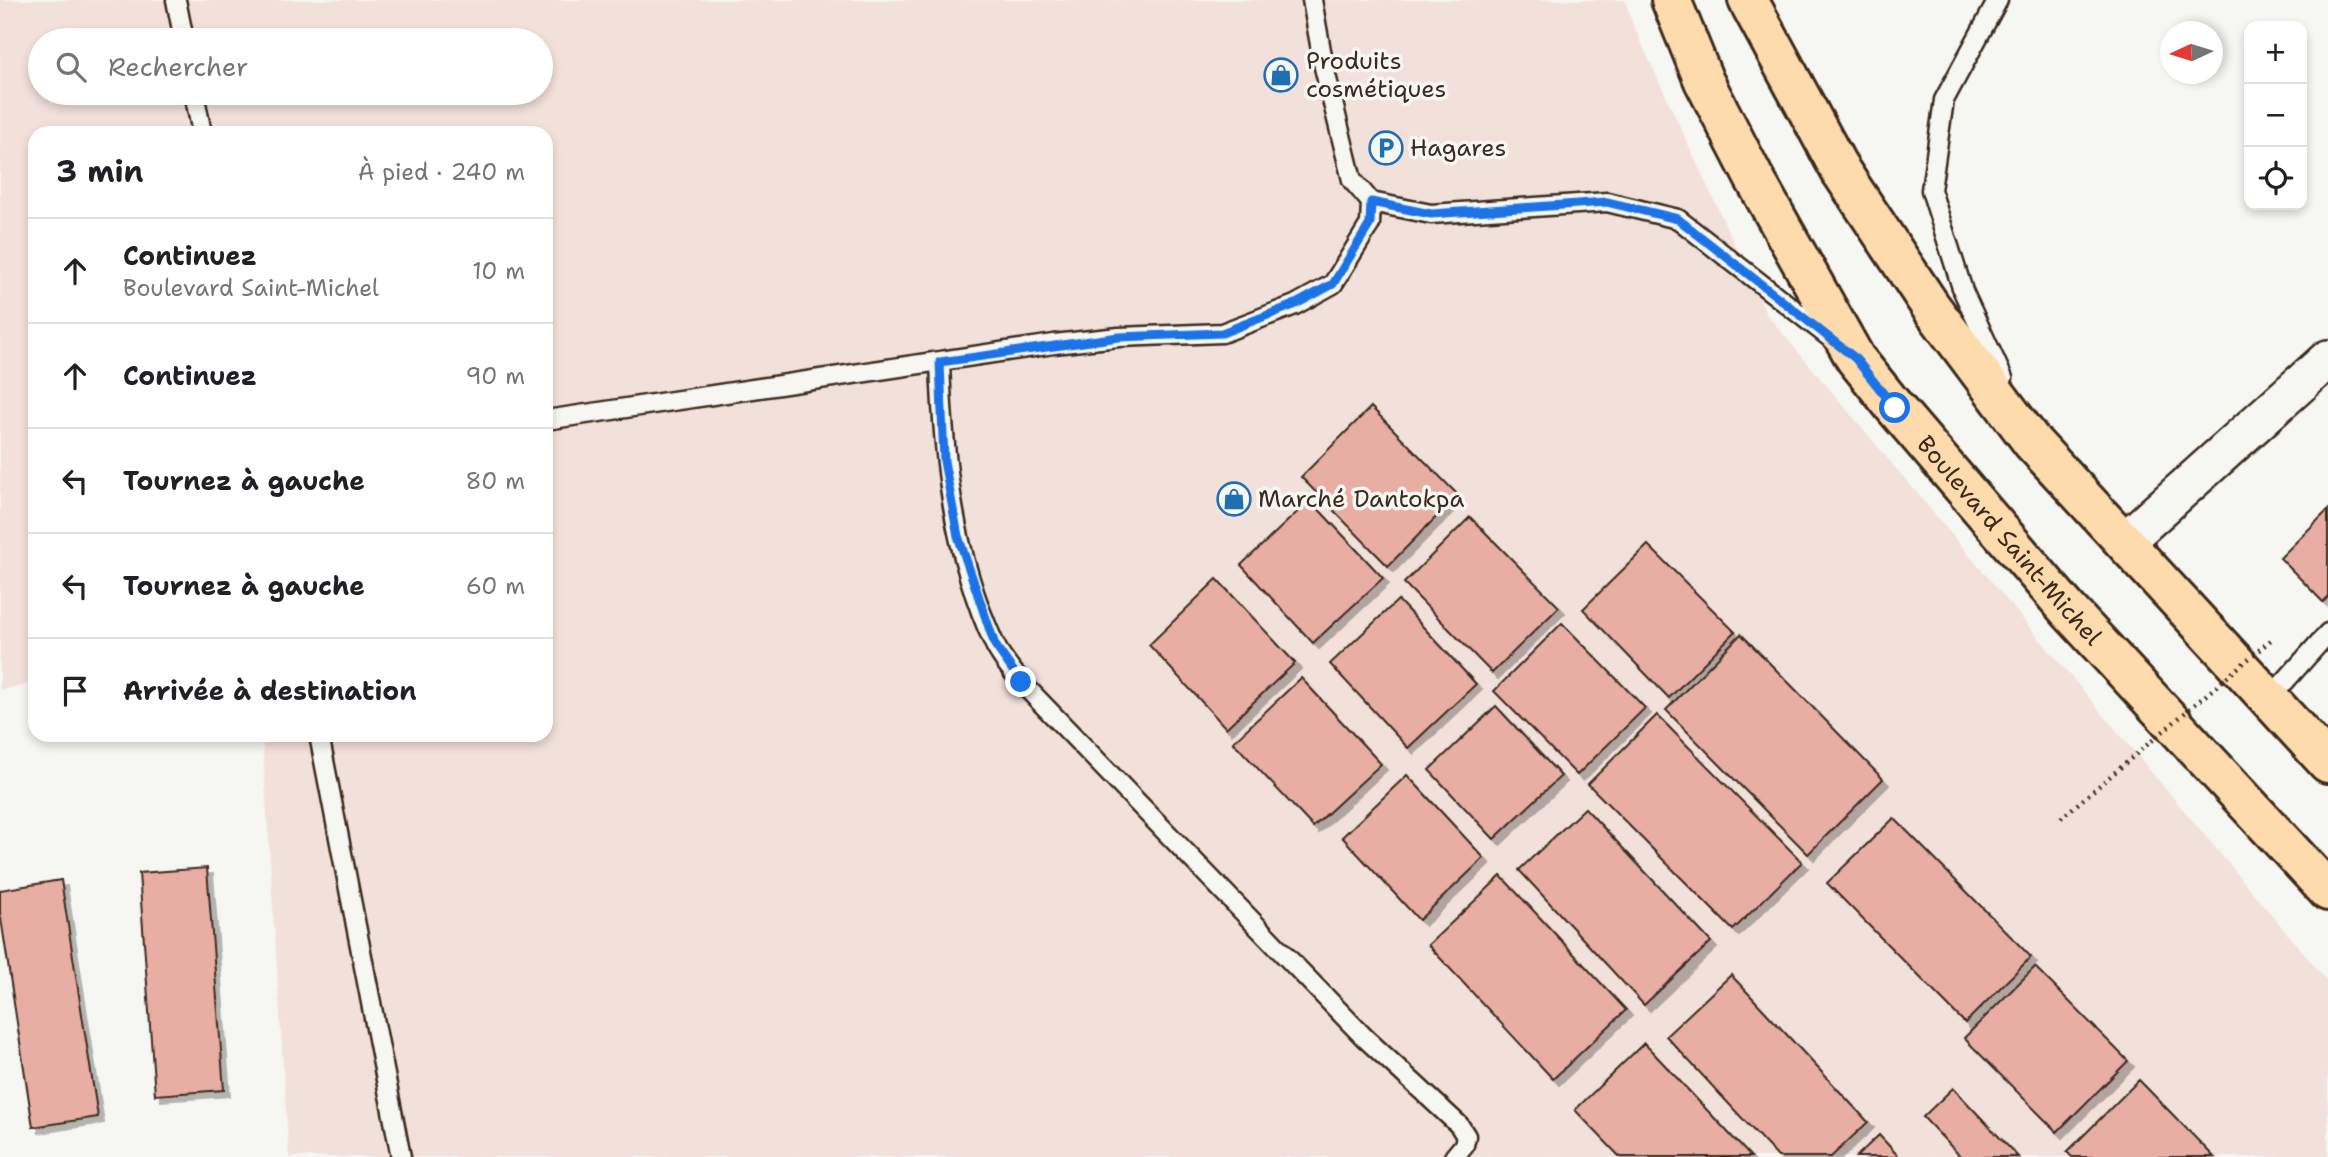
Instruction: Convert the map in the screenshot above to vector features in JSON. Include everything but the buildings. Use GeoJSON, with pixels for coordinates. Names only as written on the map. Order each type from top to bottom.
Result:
{"type":"FeatureCollection","features":[{"type":"Feature","properties":{"kind":"main road","name":"Boulevard Saint-Michel"},"geometry":{"type":"LineString","coordinates":[[1671,0],[1704,80],[1753,176],[1855,358],[2068,610],[2328,891]]}},
{"type":"Feature","properties":{"kind":"main road"},"geometry":{"type":"LineString","coordinates":[[1748,0],[1840,170],[1931,307],[2032,442],[2328,763]]}},
{"type":"Feature","properties":{"kind":"street"},"geometry":{"type":"LineString","coordinates":[[2124,541],[2328,359]]}},
{"type":"Feature","properties":{"kind":"lane"},"geometry":{"type":"LineString","coordinates":[[176,0],[182,28]]}},
{"type":"Feature","properties":{"kind":"lane"},"geometry":{"type":"LineString","coordinates":[[1312,0],[1324,66],[1352,180],[1371,202],[1431,214],[1607,202],[1678,219],[1855,358]]}},
{"type":"Feature","properties":{"kind":"lane"},"geometry":{"type":"LineString","coordinates":[[1998,0],[1944,100],[1931,190],[1963,291],[2032,442]]}},
{"type":"Feature","properties":{"kind":"lane"},"geometry":{"type":"LineString","coordinates":[[196,105],[201,126]]}},
{"type":"Feature","properties":{"kind":"lane"},"geometry":{"type":"LineString","coordinates":[[553,419],[1119,337],[1222,333],[1296,304],[1333,284],[1370,224],[1371,202]]}},
{"type":"Feature","properties":{"kind":"lane"},"geometry":{"type":"LineString","coordinates":[[940,362],[944,461],[958,536],[995,645],[1021,682],[1364,1037],[1459,1125],[1466,1136],[1464,1145],[1454,1157]]}},
{"type":"Feature","properties":{"kind":"lane"},"geometry":{"type":"LineString","coordinates":[[2269,699],[2328,633]]}},
{"type":"Feature","properties":{"kind":"lane"},"geometry":{"type":"LineString","coordinates":[[320,742],[401,1157]]}},
{"type":"Feature","properties":{"kind":"path"},"geometry":{"type":"LineString","coordinates":[[2061,818],[2272,639]]}},
{"type":"Feature","properties":{"kind":"shaded area","name":"Marché Dantokpa"},"geometry":{"type":"Polygon","coordinates":[[[0,0],[1625,0],[1633,25],[1767,315],[2328,982],[2328,1157],[289,1157],[262,742],[553,742],[553,126],[28,126],[28,684],[0,690],[0,0]]]}},
{"type":"Feature","properties":{"kind":"place","name":"Produits cosmétiques"},"geometry":{"type":"Point","coordinates":[1281,75]}},
{"type":"Feature","properties":{"kind":"place","name":"Hagares"},"geometry":{"type":"Point","coordinates":[1386,148]}},
{"type":"Feature","properties":{"kind":"place","name":"Marché Dantokpa"},"geometry":{"type":"Point","coordinates":[1234,499]}},
{"type":"Feature","properties":{"kind":"route"},"geometry":{"type":"LineString","coordinates":[[1021,682],[995,645],[975,595],[958,536],[944,461],[940,362],[1119,337],[1222,333],[1296,304],[1333,284],[1370,224],[1371,202],[1431,214],[1607,202],[1678,219],[1855,358],[1895,408]]}}]}
